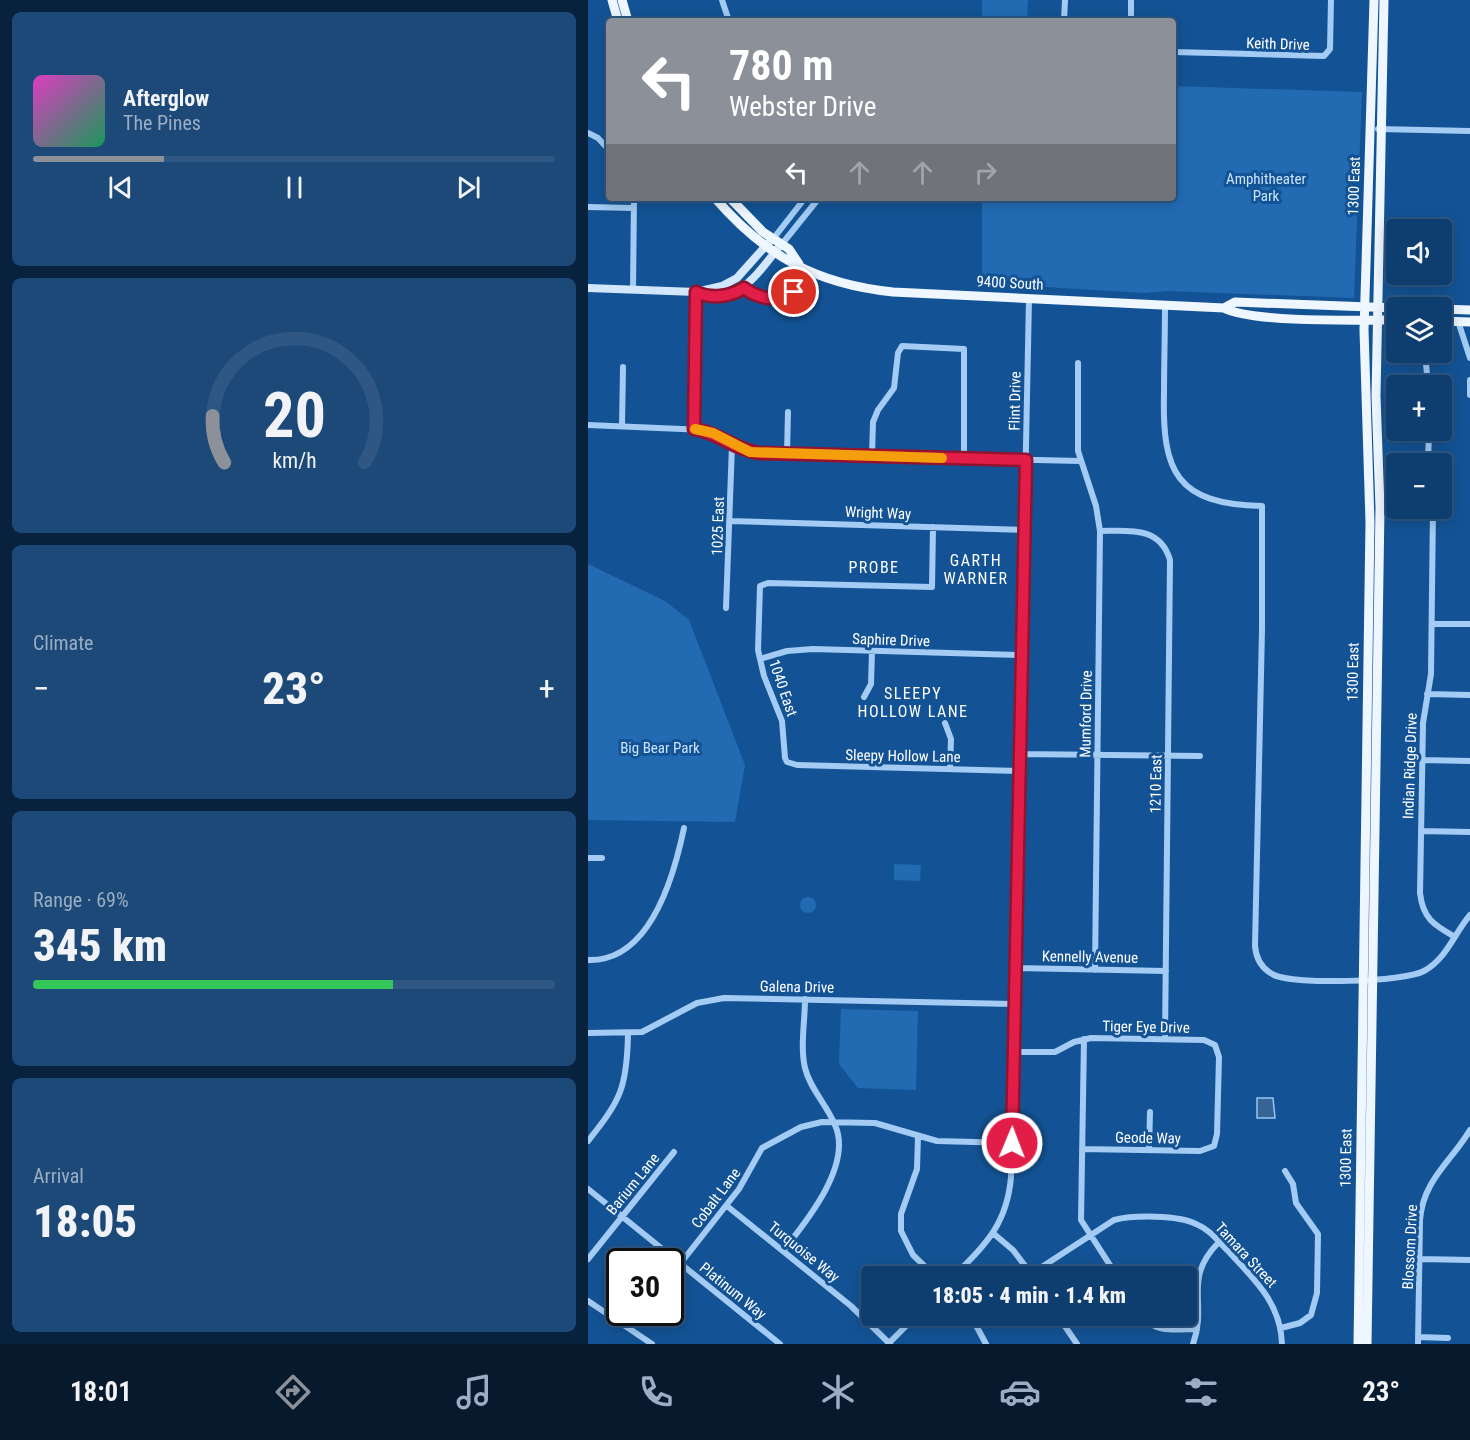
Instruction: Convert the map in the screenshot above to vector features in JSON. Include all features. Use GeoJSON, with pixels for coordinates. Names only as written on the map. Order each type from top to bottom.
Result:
{"type":"FeatureCollection","features":[{"type":"Feature","properties":{"kind":"main road"},"geometry":{"type":"LineString","coordinates":[[612,0],[617,18]]}},
{"type":"Feature","properties":{"kind":"main road"},"geometry":{"type":"LineString","coordinates":[[622,0],[627,18]]}},
{"type":"Feature","properties":{"kind":"main road","name":"1300 East"},"geometry":{"type":"LineString","coordinates":[[1358,1344],[1380,508],[1376,396],[1374,0]]}},
{"type":"Feature","properties":{"kind":"main road","name":"1300 East"},"geometry":{"type":"LineString","coordinates":[[1367,1344],[1371,522],[1365,397],[1365,307],[1384,0]]}},
{"type":"Feature","properties":{"kind":"main road","name":"9400 South"},"geometry":{"type":"LineString","coordinates":[[718,201],[782,260],[799,264],[831,279],[872,290],[1224,308],[1234,314],[1386,320]]}},
{"type":"Feature","properties":{"kind":"main road","name":"9400 South"},"geometry":{"type":"LineString","coordinates":[[733,201],[772,238],[789,249],[799,264]]}},
{"type":"Feature","properties":{"kind":"main road"},"geometry":{"type":"LineString","coordinates":[[588,288],[696,292],[722,286],[737,278],[772,238]]}},
{"type":"Feature","properties":{"kind":"main road"},"geometry":{"type":"LineString","coordinates":[[696,292],[705,296],[722,296],[744,288],[782,244]]}},
{"type":"Feature","properties":{"kind":"main road","name":"9400 South"},"geometry":{"type":"LineString","coordinates":[[1224,308],[1235,302],[1386,307]]}},
{"type":"Feature","properties":{"kind":"main road"},"geometry":{"type":"LineString","coordinates":[[1452,309],[1470,310]]}},
{"type":"Feature","properties":{"kind":"main road"},"geometry":{"type":"LineString","coordinates":[[1452,321],[1470,322]]}},
{"type":"Feature","properties":{"kind":"street"},"geometry":{"type":"LineString","coordinates":[[722,0],[728,18]]}},
{"type":"Feature","properties":{"kind":"street"},"geometry":{"type":"LineString","coordinates":[[1064,18],[1065,0]]}},
{"type":"Feature","properties":{"kind":"street"},"geometry":{"type":"LineString","coordinates":[[1131,0],[1131,18]]}},
{"type":"Feature","properties":{"kind":"street","name":"Keith Drive"},"geometry":{"type":"LineString","coordinates":[[1176,52],[1324,56],[1330,49],[1331,0]]}},
{"type":"Feature","properties":{"kind":"street"},"geometry":{"type":"LineString","coordinates":[[1375,129],[1470,130]]}},
{"type":"Feature","properties":{"kind":"street"},"geometry":{"type":"LineString","coordinates":[[588,133],[598,138],[606,147]]}},
{"type":"Feature","properties":{"kind":"street"},"geometry":{"type":"LineString","coordinates":[[633,290],[634,201]]}},
{"type":"Feature","properties":{"kind":"street"},"geometry":{"type":"LineString","coordinates":[[772,238],[803,201]]}},
{"type":"Feature","properties":{"kind":"street"},"geometry":{"type":"LineString","coordinates":[[782,244],[817,201]]}},
{"type":"Feature","properties":{"kind":"street"},"geometry":{"type":"LineString","coordinates":[[588,207],[634,208]]}},
{"type":"Feature","properties":{"kind":"street"},"geometry":{"type":"LineString","coordinates":[[744,288],[762,297],[786,298],[794,292]]}},
{"type":"Feature","properties":{"kind":"street"},"geometry":{"type":"LineString","coordinates":[[694,429],[696,292]]}},
{"type":"Feature","properties":{"kind":"street","name":"Flint Drive"},"geometry":{"type":"LineString","coordinates":[[964,1266],[994,1234],[1008,1201],[1012,1143],[1012,1052],[1023,656],[1029,299]]}},
{"type":"Feature","properties":{"kind":"street"},"geometry":{"type":"LineString","coordinates":[[1165,306],[1163,427],[1166,450],[1171,463],[1185,484],[1199,495],[1229,504],[1262,506],[1256,954],[1264,969],[1281,978],[1367,980],[1401,978],[1424,971],[1442,956],[1470,915]]}},
{"type":"Feature","properties":{"kind":"street"},"geometry":{"type":"LineString","coordinates":[[1458,321],[1470,358]]}},
{"type":"Feature","properties":{"kind":"street"},"geometry":{"type":"LineString","coordinates":[[872,456],[873,422],[894,388],[898,353],[902,346],[964,349],[964,458]]}},
{"type":"Feature","properties":{"kind":"street","name":"Mumford Drive"},"geometry":{"type":"LineString","coordinates":[[1078,363],[1080,462],[1092,495],[1100,531],[1095,969]]}},
{"type":"Feature","properties":{"kind":"street"},"geometry":{"type":"LineString","coordinates":[[622,426],[623,367]]}},
{"type":"Feature","properties":{"kind":"street"},"geometry":{"type":"LineString","coordinates":[[1470,380],[1470,395]]}},
{"type":"Feature","properties":{"kind":"street"},"geometry":{"type":"LineString","coordinates":[[787,454],[788,412]]}},
{"type":"Feature","properties":{"kind":"street"},"geometry":{"type":"LineString","coordinates":[[588,425],[694,429],[713,433],[732,445],[750,452],[1080,462]]}},
{"type":"Feature","properties":{"kind":"street","name":"1025 East"},"geometry":{"type":"LineString","coordinates":[[726,608],[732,445]]}},
{"type":"Feature","properties":{"kind":"street","name":"Indian Ridge Drive"},"geometry":{"type":"LineString","coordinates":[[1433,519],[1431,674],[1423,713],[1420,831],[1422,909],[1436,925],[1455,937]]}},
{"type":"Feature","properties":{"kind":"street","name":"Wright Way"},"geometry":{"type":"LineString","coordinates":[[731,521],[1025,530]]}},
{"type":"Feature","properties":{"kind":"street","name":"1040 East"},"geometry":{"type":"LineString","coordinates":[[787,762],[782,721],[760,659],[758,631],[760,586],[768,583],[932,587],[933,527]]}},
{"type":"Feature","properties":{"kind":"street","name":"1210 East"},"geometry":{"type":"LineString","coordinates":[[1100,531],[1136,530],[1153,536],[1164,545],[1170,560],[1165,1039]]}},
{"type":"Feature","properties":{"kind":"street"},"geometry":{"type":"LineString","coordinates":[[1432,624],[1470,624]]}},
{"type":"Feature","properties":{"kind":"street","name":"Saphire Drive"},"geometry":{"type":"LineString","coordinates":[[760,659],[800,650],[1023,656]]}},
{"type":"Feature","properties":{"kind":"street"},"geometry":{"type":"LineString","coordinates":[[864,697],[871,684],[872,651]]}},
{"type":"Feature","properties":{"kind":"street"},"geometry":{"type":"LineString","coordinates":[[1427,694],[1470,695]]}},
{"type":"Feature","properties":{"kind":"street"},"geometry":{"type":"LineString","coordinates":[[945,723],[951,739],[950,769]]}},
{"type":"Feature","properties":{"kind":"street"},"geometry":{"type":"LineString","coordinates":[[1019,754],[1200,756]]}},
{"type":"Feature","properties":{"kind":"street"},"geometry":{"type":"LineString","coordinates":[[1422,760],[1470,761]]}},
{"type":"Feature","properties":{"kind":"street","name":"Sleepy Hollow Lane"},"geometry":{"type":"LineString","coordinates":[[787,762],[803,766],[1019,771]]}},
{"type":"Feature","properties":{"kind":"street"},"geometry":{"type":"LineString","coordinates":[[588,960],[607,959],[622,952],[653,915],[671,882],[684,828]]}},
{"type":"Feature","properties":{"kind":"street"},"geometry":{"type":"LineString","coordinates":[[1420,831],[1470,832]]}},
{"type":"Feature","properties":{"kind":"street"},"geometry":{"type":"LineString","coordinates":[[588,858],[602,858]]}},
{"type":"Feature","properties":{"kind":"street","name":"Kennelly Avenue"},"geometry":{"type":"LineString","coordinates":[[1014,968],[1166,971]]}},
{"type":"Feature","properties":{"kind":"street","name":"Galena Drive"},"geometry":{"type":"LineString","coordinates":[[588,1033],[628,1034],[652,1028],[683,1009],[711,999],[1013,1004]]}},
{"type":"Feature","properties":{"kind":"street"},"geometry":{"type":"LineString","coordinates":[[783,1251],[812,1212],[832,1175],[837,1151],[837,1131],[834,1122],[805,1069],[805,999]]}},
{"type":"Feature","properties":{"kind":"street"},"geometry":{"type":"LineString","coordinates":[[588,1141],[620,1098],[626,1076],[628,1034]]}},
{"type":"Feature","properties":{"kind":"street"},"geometry":{"type":"LineString","coordinates":[[1084,1039],[1081,1214],[1089,1235],[1110,1266]]}},
{"type":"Feature","properties":{"kind":"street","name":"Tiger Eye Drive"},"geometry":{"type":"LineString","coordinates":[[1012,1052],[1055,1052],[1084,1039],[1204,1040],[1215,1045],[1218,1057],[1218,1079],[1217,1134],[1214,1146]]}},
{"type":"Feature","properties":{"kind":"street"},"geometry":{"type":"LineString","coordinates":[[1149,1150],[1150,1112]]}},
{"type":"Feature","properties":{"kind":"street","name":"Cobalt Lane"},"geometry":{"type":"LineString","coordinates":[[684,1259],[727,1206],[747,1177],[762,1148],[801,1127],[834,1122],[885,1125],[946,1142],[1012,1143]]}},
{"type":"Feature","properties":{"kind":"street","name":"Blossom Drive"},"geometry":{"type":"LineString","coordinates":[[1418,1341],[1421,1212],[1428,1188],[1470,1130]]}},
{"type":"Feature","properties":{"kind":"street"},"geometry":{"type":"LineString","coordinates":[[918,1136],[917,1169],[901,1214],[901,1231],[913,1255],[924,1266]]}},
{"type":"Feature","properties":{"kind":"street","name":"Geode Way"},"geometry":{"type":"LineString","coordinates":[[1082,1149],[1200,1151],[1214,1146]]}},
{"type":"Feature","properties":{"kind":"street","name":"Barium Lane"},"geometry":{"type":"LineString","coordinates":[[588,1258],[674,1152]]}},
{"type":"Feature","properties":{"kind":"street"},"geometry":{"type":"LineString","coordinates":[[1281,1328],[1300,1323],[1311,1315],[1317,1293],[1318,1234],[1296,1203],[1293,1184],[1285,1171]]}},
{"type":"Feature","properties":{"kind":"street","name":"Platinum Way"},"geometry":{"type":"LineString","coordinates":[[588,1189],[660,1248]]}},
{"type":"Feature","properties":{"kind":"street","name":"Turquoise Way"},"geometry":{"type":"LineString","coordinates":[[727,1206],[851,1306],[889,1344]]}},
{"type":"Feature","properties":{"kind":"street","name":"Tamara Street"},"geometry":{"type":"LineString","coordinates":[[1045,1266],[1106,1224],[1122,1218],[1177,1219],[1197,1224],[1219,1242],[1268,1295],[1281,1328],[1282,1344]]}},
{"type":"Feature","properties":{"kind":"street"},"geometry":{"type":"LineString","coordinates":[[994,1234],[1013,1250],[1025,1266]]}},
{"type":"Feature","properties":{"kind":"street"},"geometry":{"type":"LineString","coordinates":[[1193,1344],[1197,1329],[1199,1271],[1204,1258],[1219,1242]]}},
{"type":"Feature","properties":{"kind":"street"},"geometry":{"type":"LineString","coordinates":[[1420,1259],[1470,1260]]}},
{"type":"Feature","properties":{"kind":"street","name":"Platinum Way"},"geometry":{"type":"LineString","coordinates":[[684,1267],[780,1344]]}},
{"type":"Feature","properties":{"kind":"street"},"geometry":{"type":"LineString","coordinates":[[588,1301],[652,1344]]}},
{"type":"Feature","properties":{"kind":"street"},"geometry":{"type":"LineString","coordinates":[[889,1344],[906,1326]]}},
{"type":"Feature","properties":{"kind":"street"},"geometry":{"type":"LineString","coordinates":[[976,1326],[986,1344]]}},
{"type":"Feature","properties":{"kind":"street"},"geometry":{"type":"LineString","coordinates":[[1065,1326],[1077,1344]]}},
{"type":"Feature","properties":{"kind":"street"},"geometry":{"type":"LineString","coordinates":[[1155,1326],[1197,1329]]}},
{"type":"Feature","properties":{"kind":"street"},"geometry":{"type":"LineString","coordinates":[[1418,1341],[1448,1338]]}},
{"type":"Feature","properties":{"kind":"green space"},"geometry":{"type":"Polygon","coordinates":[[[982,0],[1028,0],[1027,18],[982,18],[982,0]]]}},
{"type":"Feature","properties":{"kind":"green space","name":"Amphitheater Park"},"geometry":{"type":"Polygon","coordinates":[[[1176,86],[1362,92],[1354,298],[1168,291],[1144,293],[995,284],[982,286],[982,201],[1176,201],[1176,86]]]}},
{"type":"Feature","properties":{"kind":"green space","name":"Big Bear Park"},"geometry":{"type":"Polygon","coordinates":[[[588,564],[665,601],[689,620],[745,765],[735,822],[588,820],[588,564]]]}},
{"type":"Feature","properties":{"kind":"green space"},"geometry":{"type":"Polygon","coordinates":[[[894,864],[921,865],[920,881],[894,880],[894,864]]]}},
{"type":"Feature","properties":{"kind":"green space"},"geometry":{"type":"Polygon","coordinates":[[[808,897],[814,899],[816,905],[814,911],[808,913],[802,911],[800,905],[802,899],[808,897]]]}},
{"type":"Feature","properties":{"kind":"green space"},"geometry":{"type":"Polygon","coordinates":[[[841,1009],[918,1011],[916,1090],[858,1088],[839,1064],[841,1009]]]}},
{"type":"Feature","properties":{"kind":"shaded area"},"geometry":{"type":"Polygon","coordinates":[[[1257,1098],[1273,1098],[1275,1118],[1257,1118],[1257,1098]]]}},
{"type":"Feature","properties":{"kind":"slow traffic"},"geometry":{"type":"LineString","coordinates":[[695,429],[713,433],[732,445],[750,452],[942,458]]}},
{"type":"Feature","properties":{"kind":"district","name":"PROBE"},"geometry":{"type":"Point","coordinates":[874,567]}},
{"type":"Feature","properties":{"kind":"district","name":"GARTH WARNER"},"geometry":{"type":"Point","coordinates":[976,569]}},
{"type":"Feature","properties":{"kind":"district","name":"SLEEPY HOLLOW LANE"},"geometry":{"type":"Point","coordinates":[913,702]}},
{"type":"Feature","properties":{"kind":"route"},"geometry":{"type":"LineString","coordinates":[[794,292],[790,297],[784,298],[757,297],[744,288],[722,296],[705,296],[696,292],[694,429],[705,430],[732,445],[759,453],[1026,460],[1023,656],[1014,945],[1012,1143]]}}]}
